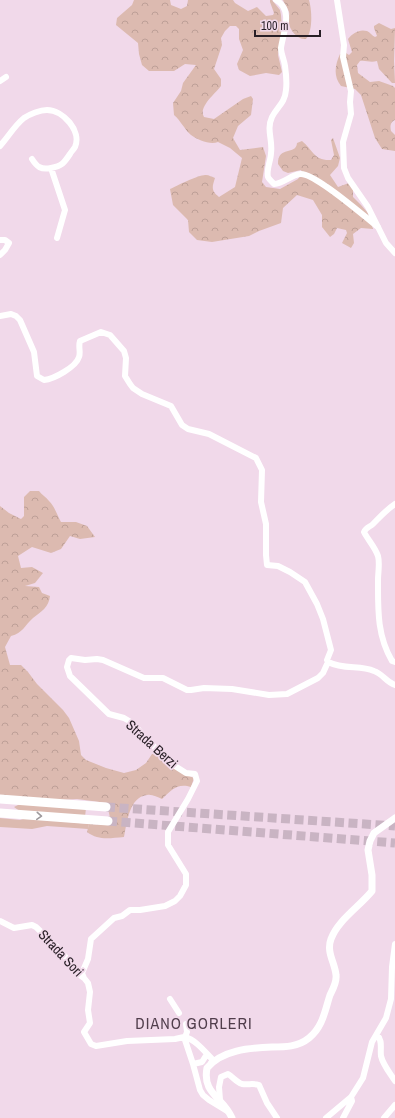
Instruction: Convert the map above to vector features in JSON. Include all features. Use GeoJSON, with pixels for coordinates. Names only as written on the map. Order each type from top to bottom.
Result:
{"type":"FeatureCollection","features":[{"type":"Feature","properties":{"kind":"highway"},"geometry":{"type":"LineString","coordinates":[[0,799],[106,807]]}},
{"type":"Feature","properties":{"kind":"highway"},"geometry":{"type":"LineString","coordinates":[[0,813],[108,821]]}},
{"type":"Feature","properties":{"kind":"main road"},"geometry":{"type":"LineString","coordinates":[[232,1118],[220,1100],[213,1095],[206,1084],[207,1068],[221,1057],[237,1051],[300,1044],[316,1031],[326,1013],[327,1004],[336,980],[329,949],[331,939],[335,930],[372,891],[372,875],[368,850],[370,841],[374,833],[395,818]]}},
{"type":"Feature","properties":{"kind":"street"},"geometry":{"type":"LineString","coordinates":[[276,0],[281,5],[286,17],[285,35],[281,48],[285,64],[286,91],[283,101],[273,116],[269,127],[272,150],[268,176],[274,184],[286,181],[298,174],[309,176],[352,206],[378,227]]}},
{"type":"Feature","properties":{"kind":"street"},"geometry":{"type":"LineString","coordinates":[[337,0],[344,45],[343,57],[350,91],[351,114],[343,142],[344,168],[348,178],[368,207],[386,243],[395,253]]}},
{"type":"Feature","properties":{"kind":"street"},"geometry":{"type":"LineString","coordinates":[[0,81],[6,77]]}},
{"type":"Feature","properties":{"kind":"street"},"geometry":{"type":"LineString","coordinates":[[0,146],[16,125],[25,117],[41,110],[49,110],[68,120],[76,136],[75,146],[64,164],[44,170],[40,169],[32,159]]}},
{"type":"Feature","properties":{"kind":"street"},"geometry":{"type":"LineString","coordinates":[[51,168],[65,210],[58,238]]}},
{"type":"Feature","properties":{"kind":"street"},"geometry":{"type":"LineString","coordinates":[[0,240],[5,240],[9,243],[0,255]]}},
{"type":"Feature","properties":{"kind":"street","name":"Strada Berzi"},"geometry":{"type":"LineString","coordinates":[[0,316],[8,313],[16,316],[20,320],[32,347],[36,374],[39,378],[44,380],[52,378],[65,371],[79,357],[80,341],[101,332],[107,333],[122,347],[124,351],[126,358],[126,376],[133,388],[142,394],[171,406],[182,425],[188,429],[210,434],[256,458],[262,470],[261,502],[266,524],[267,565],[278,566],[305,582],[323,619],[331,650],[324,673],[318,678],[287,694],[269,695],[232,689],[204,688],[187,690],[163,678],[144,678],[103,660],[71,658],[68,660],[67,667],[70,676],[109,714],[124,718],[134,724],[146,739],[175,766],[186,773],[195,774],[197,780],[188,799],[168,832],[168,845],[186,874],[186,885],[180,896],[175,901],[165,906],[130,910],[122,916],[114,918],[91,939],[88,959],[82,973],[84,978]]}},
{"type":"Feature","properties":{"kind":"street"},"geometry":{"type":"LineString","coordinates":[[395,504],[382,514],[372,525],[365,529],[364,532],[371,542],[378,557],[379,629],[384,646],[392,661],[395,662]]}},
{"type":"Feature","properties":{"kind":"street"},"geometry":{"type":"LineString","coordinates":[[328,662],[342,667],[376,671],[395,685]]}},
{"type":"Feature","properties":{"kind":"street","name":"Strada Sori"},"geometry":{"type":"LineString","coordinates":[[0,921],[14,928],[32,925],[36,927],[60,950],[76,972],[88,982],[90,992],[88,1010],[90,1023],[84,1032],[91,1044],[96,1046],[184,1037]]}},
{"type":"Feature","properties":{"kind":"street"},"geometry":{"type":"LineString","coordinates":[[326,1118],[351,1097],[363,1078],[372,1042],[386,1018],[391,995],[395,944]]}},
{"type":"Feature","properties":{"kind":"street"},"geometry":{"type":"LineString","coordinates":[[170,999],[178,1013]]}},
{"type":"Feature","properties":{"kind":"street"},"geometry":{"type":"LineString","coordinates":[[186,1024],[187,1032],[184,1037],[200,1090],[203,1095],[228,1111]]}},
{"type":"Feature","properties":{"kind":"street"},"geometry":{"type":"LineString","coordinates":[[377,1035],[380,1039],[383,1061],[395,1081]]}},
{"type":"Feature","properties":{"kind":"street"},"geometry":{"type":"LineString","coordinates":[[184,1037],[192,1040],[207,1054],[212,1060],[212,1063]]}},
{"type":"Feature","properties":{"kind":"street"},"geometry":{"type":"LineString","coordinates":[[193,1064],[202,1062],[207,1054]]}},
{"type":"Feature","properties":{"kind":"street"},"geometry":{"type":"LineString","coordinates":[[220,1100],[219,1087],[221,1077],[228,1074],[240,1083],[254,1083],[259,1085],[267,1103],[277,1118]]}},
{"type":"Feature","properties":{"kind":"street"},"geometry":{"type":"LineString","coordinates":[[343,1118],[352,1100],[351,1097]]}},
{"type":"Feature","properties":{"kind":"street"},"geometry":{"type":"LineString","coordinates":[[384,1118],[395,1104]]}},
{"type":"Feature","properties":{"kind":"green space"},"geometry":{"type":"Polygon","coordinates":[[[134,0],[170,0],[171,5],[181,9],[187,6],[188,0],[233,0],[235,3],[248,11],[257,7],[266,16],[273,15],[274,13],[270,2],[270,0],[272,0],[280,10],[281,15],[282,28],[278,55],[282,72],[279,75],[266,73],[250,76],[239,70],[237,64],[243,50],[239,39],[239,29],[236,26],[230,26],[221,38],[222,45],[214,69],[221,79],[221,86],[205,105],[203,109],[204,117],[214,119],[243,99],[251,96],[253,99],[251,115],[238,126],[233,138],[240,150],[263,147],[266,156],[262,182],[266,187],[280,189],[298,179],[302,172],[301,170],[288,173],[283,171],[278,164],[279,158],[284,152],[294,149],[297,143],[302,141],[317,157],[325,160],[331,160],[334,155],[331,140],[333,138],[340,158],[338,166],[330,175],[338,187],[349,183],[353,189],[353,197],[368,213],[373,229],[361,228],[353,234],[354,243],[351,248],[342,243],[347,233],[346,230],[337,228],[334,234],[330,237],[322,227],[322,215],[313,200],[297,195],[283,208],[281,223],[249,236],[212,242],[197,240],[189,232],[188,220],[173,205],[170,189],[194,178],[207,175],[215,178],[213,189],[219,197],[235,187],[242,158],[230,148],[218,142],[208,142],[194,137],[174,115],[173,103],[181,91],[183,83],[196,65],[185,64],[174,71],[149,71],[142,65],[138,43],[116,25],[117,18],[132,5],[134,0]]]}},
{"type":"Feature","properties":{"kind":"green space"},"geometry":{"type":"Polygon","coordinates":[[[283,0],[309,0],[311,20],[310,31],[306,39],[300,38],[292,31],[289,25],[289,12],[283,0]]]}},
{"type":"Feature","properties":{"kind":"green space"},"geometry":{"type":"Polygon","coordinates":[[[379,23],[391,29],[395,28],[395,83],[392,83],[379,69],[377,61],[360,61],[357,65],[358,73],[370,82],[379,81],[395,88],[395,120],[391,123],[390,128],[395,135],[395,151],[382,149],[375,138],[361,95],[355,89],[341,86],[338,82],[336,74],[336,66],[340,54],[346,53],[349,55],[352,52],[348,39],[354,33],[359,31],[368,32],[375,37],[377,36],[374,26],[379,23]]]}},
{"type":"Feature","properties":{"kind":"green space"},"geometry":{"type":"Polygon","coordinates":[[[30,491],[39,491],[47,498],[61,522],[76,522],[87,526],[95,537],[80,539],[70,536],[61,549],[51,553],[32,547],[18,556],[21,568],[32,567],[43,573],[35,583],[25,586],[39,587],[42,593],[50,596],[44,609],[21,631],[11,636],[5,647],[10,665],[21,665],[37,684],[63,710],[69,718],[79,741],[81,755],[86,760],[124,773],[136,770],[146,763],[152,754],[158,753],[185,774],[194,778],[191,787],[182,786],[175,788],[162,799],[149,795],[136,800],[128,818],[124,837],[100,838],[87,832],[89,824],[109,825],[110,818],[107,803],[77,799],[61,800],[0,796],[0,506],[9,513],[21,519],[24,516],[24,497],[30,491]]]}},
{"type":"Feature","properties":{"kind":"green space"},"geometry":{"type":"Polygon","coordinates":[[[22,803],[86,808],[85,817],[21,812],[14,807],[22,803]]]}},
{"type":"Feature","properties":{"kind":"green space"},"geometry":{"type":"Polygon","coordinates":[[[0,818],[20,820],[26,818],[89,824],[88,829],[47,826],[32,829],[0,827],[0,818]]]}},
{"type":"Feature","properties":{"kind":"tunnel"},"geometry":{"type":"LineString","coordinates":[[106,807],[395,826]]}},
{"type":"Feature","properties":{"kind":"tunnel"},"geometry":{"type":"LineString","coordinates":[[108,821],[395,843]]}},
{"type":"Feature","properties":{"kind":"district","name":"DIANO GORLERI"},"geometry":{"type":"Point","coordinates":[194,1023]}}]}
